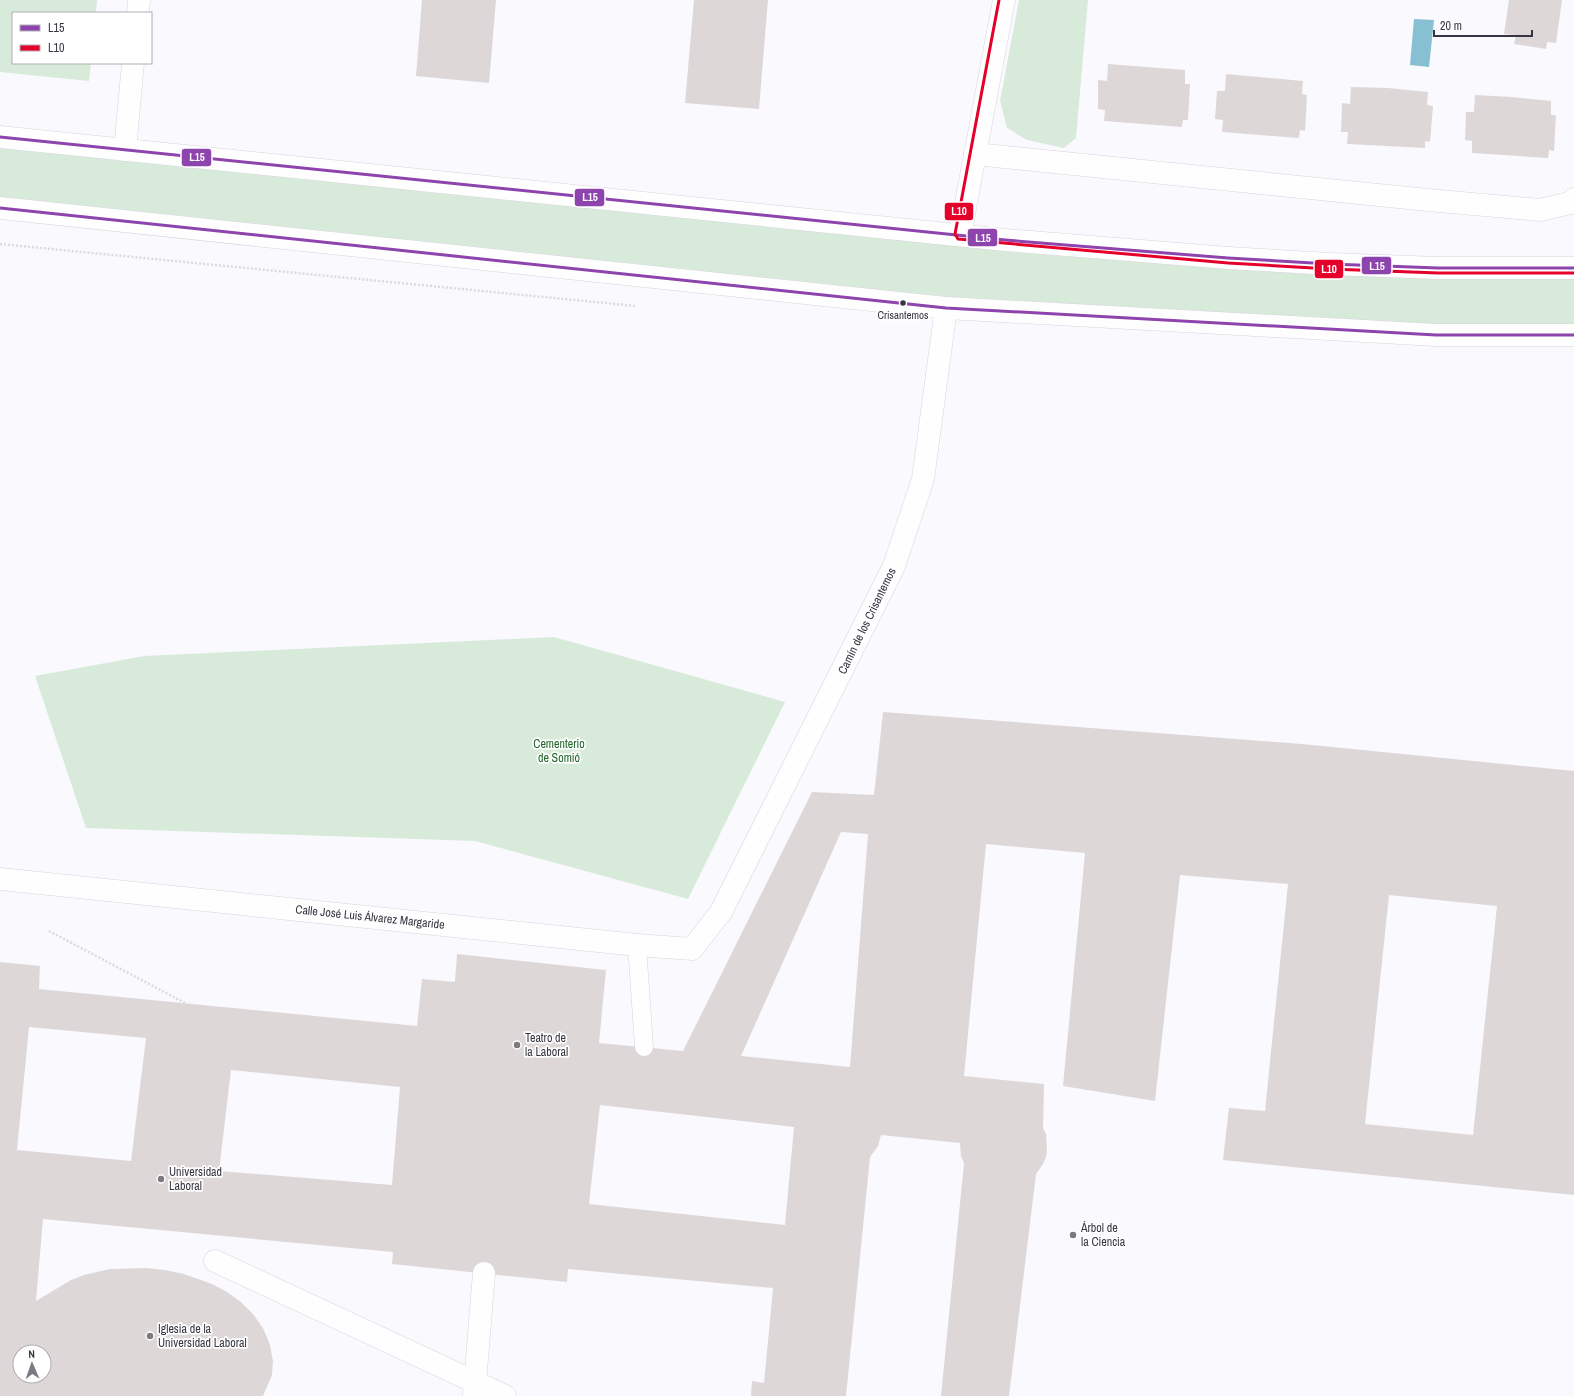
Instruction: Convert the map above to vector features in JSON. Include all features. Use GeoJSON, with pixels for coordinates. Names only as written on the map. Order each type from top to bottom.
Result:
{"type":"FeatureCollection","features":[{"type":"Feature","properties":{"kind":"street"},"geometry":{"type":"LineString","coordinates":[[138,12],[139,0]]}},
{"type":"Feature","properties":{"kind":"street"},"geometry":{"type":"LineString","coordinates":[[960,235],[1004,0]]}},
{"type":"Feature","properties":{"kind":"street"},"geometry":{"type":"LineString","coordinates":[[125,150],[133,64]]}},
{"type":"Feature","properties":{"kind":"street"},"geometry":{"type":"LineString","coordinates":[[0,137],[960,235],[1228,258],[1438,268],[1574,268]]}},
{"type":"Feature","properties":{"kind":"street"},"geometry":{"type":"LineString","coordinates":[[975,154],[1540,210],[1570,203],[1574,198]]}},
{"type":"Feature","properties":{"kind":"street"},"geometry":{"type":"LineString","coordinates":[[0,208],[946,308],[1436,335],[1574,334]]}},
{"type":"Feature","properties":{"kind":"street","name":"Camín de los Crisantemos"},"geometry":{"type":"LineString","coordinates":[[721,912],[894,566],[923,479],[946,308]]}},
{"type":"Feature","properties":{"kind":"street","name":"Calle José Luis Álvarez Margaride"},"geometry":{"type":"LineString","coordinates":[[0,879],[637,945],[692,949],[721,912]]}},
{"type":"Feature","properties":{"kind":"street"},"geometry":{"type":"LineString","coordinates":[[215,1261],[474,1389],[505,1396]]}},
{"type":"Feature","properties":{"kind":"street"},"geometry":{"type":"LineString","coordinates":[[474,1389],[484,1273]]}},
{"type":"Feature","properties":{"kind":"lane"},"geometry":{"type":"LineString","coordinates":[[637,945],[644,1047]]}},
{"type":"Feature","properties":{"kind":"path"},"geometry":{"type":"LineString","coordinates":[[49,931],[185,1003]]}},
{"type":"Feature","properties":{"kind":"green space"},"geometry":{"type":"Polygon","coordinates":[[[0,0],[97,0],[96,12],[12,12],[12,64],[91,64],[89,81],[0,72],[0,0]]]}},
{"type":"Feature","properties":{"kind":"green space"},"geometry":{"type":"Polygon","coordinates":[[[1019,0],[1088,0],[1076,138],[1064,148],[1027,140],[1007,128],[1000,101],[1019,0]]]}},
{"type":"Feature","properties":{"kind":"green space"},"geometry":{"type":"Polygon","coordinates":[[[0,137],[960,235],[1574,268],[1574,335],[946,308],[0,208],[0,137]]]}},
{"type":"Feature","properties":{"kind":"green space","name":"Cementerio de Somió"},"geometry":{"type":"Polygon","coordinates":[[[554,637],[785,702],[688,899],[475,841],[86,828],[35,676],[144,656],[554,637]]]}},
{"type":"Feature","properties":{"kind":"water"},"geometry":{"type":"Polygon","coordinates":[[[1414,19],[1434,20],[1429,67],[1410,65],[1414,19]]]}},
{"type":"Feature","properties":{"kind":"building"},"geometry":{"type":"Polygon","coordinates":[[[422,0],[496,0],[489,83],[416,76],[422,0]]]}},
{"type":"Feature","properties":{"kind":"building"},"geometry":{"type":"Polygon","coordinates":[[[694,0],[768,0],[759,109],[685,103],[694,0]]]}},
{"type":"Feature","properties":{"kind":"building"},"geometry":{"type":"Polygon","coordinates":[[[1509,0],[1562,0],[1556,43],[1547,42],[1546,49],[1514,44],[1516,35],[1504,34],[1509,0]]]}},
{"type":"Feature","properties":{"kind":"building"},"geometry":{"type":"Polygon","coordinates":[[[1108,64],[1185,70],[1185,84],[1190,84],[1188,120],[1183,120],[1182,127],[1104,121],[1105,110],[1098,109],[1098,80],[1107,81],[1108,64]]]}},
{"type":"Feature","properties":{"kind":"building"},"geometry":{"type":"Polygon","coordinates":[[[1226,74],[1303,81],[1302,94],[1307,95],[1305,131],[1300,130],[1299,138],[1222,132],[1223,120],[1215,119],[1217,91],[1225,91],[1226,74]]]}},
{"type":"Feature","properties":{"kind":"building"},"geometry":{"type":"Polygon","coordinates":[[[1351,87],[1388,88],[1428,92],[1427,105],[1433,106],[1430,142],[1425,141],[1425,148],[1347,144],[1348,132],[1341,132],[1342,103],[1350,104],[1351,87]]]}},
{"type":"Feature","properties":{"kind":"building"},"geometry":{"type":"Polygon","coordinates":[[[1475,95],[1551,101],[1551,115],[1556,115],[1554,151],[1549,150],[1548,158],[1472,153],[1472,141],[1465,140],[1466,112],[1474,112],[1475,95]]]}},
{"type":"Feature","properties":{"kind":"building"},"geometry":{"type":"Polygon","coordinates":[[[883,712],[1302,744],[1574,771],[1574,1195],[1223,1160],[1229,1108],[1265,1111],[1288,884],[1180,875],[1155,1101],[1063,1086],[1085,853],[986,844],[964,1076],[1044,1084],[1043,1128],[1046,1134],[1047,1150],[1043,1164],[1036,1174],[1009,1396],[941,1396],[964,1163],[961,1156],[960,1143],[881,1135],[878,1146],[870,1157],[846,1396],[751,1396],[752,1381],[764,1383],[773,1288],[568,1269],[567,1282],[392,1264],[393,1252],[43,1219],[36,1301],[71,1280],[84,1275],[110,1269],[146,1268],[184,1274],[212,1284],[227,1292],[241,1302],[253,1314],[263,1328],[270,1345],[273,1361],[272,1375],[263,1396],[0,1396],[0,962],[40,966],[39,989],[417,1026],[422,979],[455,982],[457,954],[606,970],[599,1043],[683,1051],[812,792],[874,795],[883,712]],[[841,832],[741,1056],[850,1067],[868,834],[841,832]],[[1389,895],[1365,1124],[1473,1135],[1497,906],[1389,895]],[[29,1027],[17,1150],[131,1161],[146,1038],[29,1027]],[[231,1070],[219,1171],[392,1185],[400,1087],[231,1070]],[[600,1105],[589,1204],[785,1225],[794,1127],[600,1105]]]}},
{"type":"Feature","properties":{"kind":"transit line","name":"L10"},"geometry":{"type":"LineString","coordinates":[[999,0],[955,234],[958,239],[1228,263],[1330,269],[1438,273],[1574,273]]}},
{"type":"Feature","properties":{"kind":"transit line","name":"L15"},"geometry":{"type":"LineString","coordinates":[[0,137],[1005,240],[1228,258],[1330,264],[1438,268],[1574,268]]}},
{"type":"Feature","properties":{"kind":"transit line","name":"L15"},"geometry":{"type":"LineString","coordinates":[[0,208],[946,308],[1436,335],[1574,335]]}},
{"type":"Feature","properties":{"kind":"place","name":"Crisantemos"},"geometry":{"type":"Point","coordinates":[903,303]}},
{"type":"Feature","properties":{"kind":"place","name":"Teatro de la Laboral"},"geometry":{"type":"Point","coordinates":[517,1045]}},
{"type":"Feature","properties":{"kind":"place","name":"Universidad Laboral"},"geometry":{"type":"Point","coordinates":[161,1179]}},
{"type":"Feature","properties":{"kind":"place","name":"Árbol de la Ciencia"},"geometry":{"type":"Point","coordinates":[1073,1235]}},
{"type":"Feature","properties":{"kind":"place","name":"Iglesia de la Universidad Laboral"},"geometry":{"type":"Point","coordinates":[150,1336]}}]}
